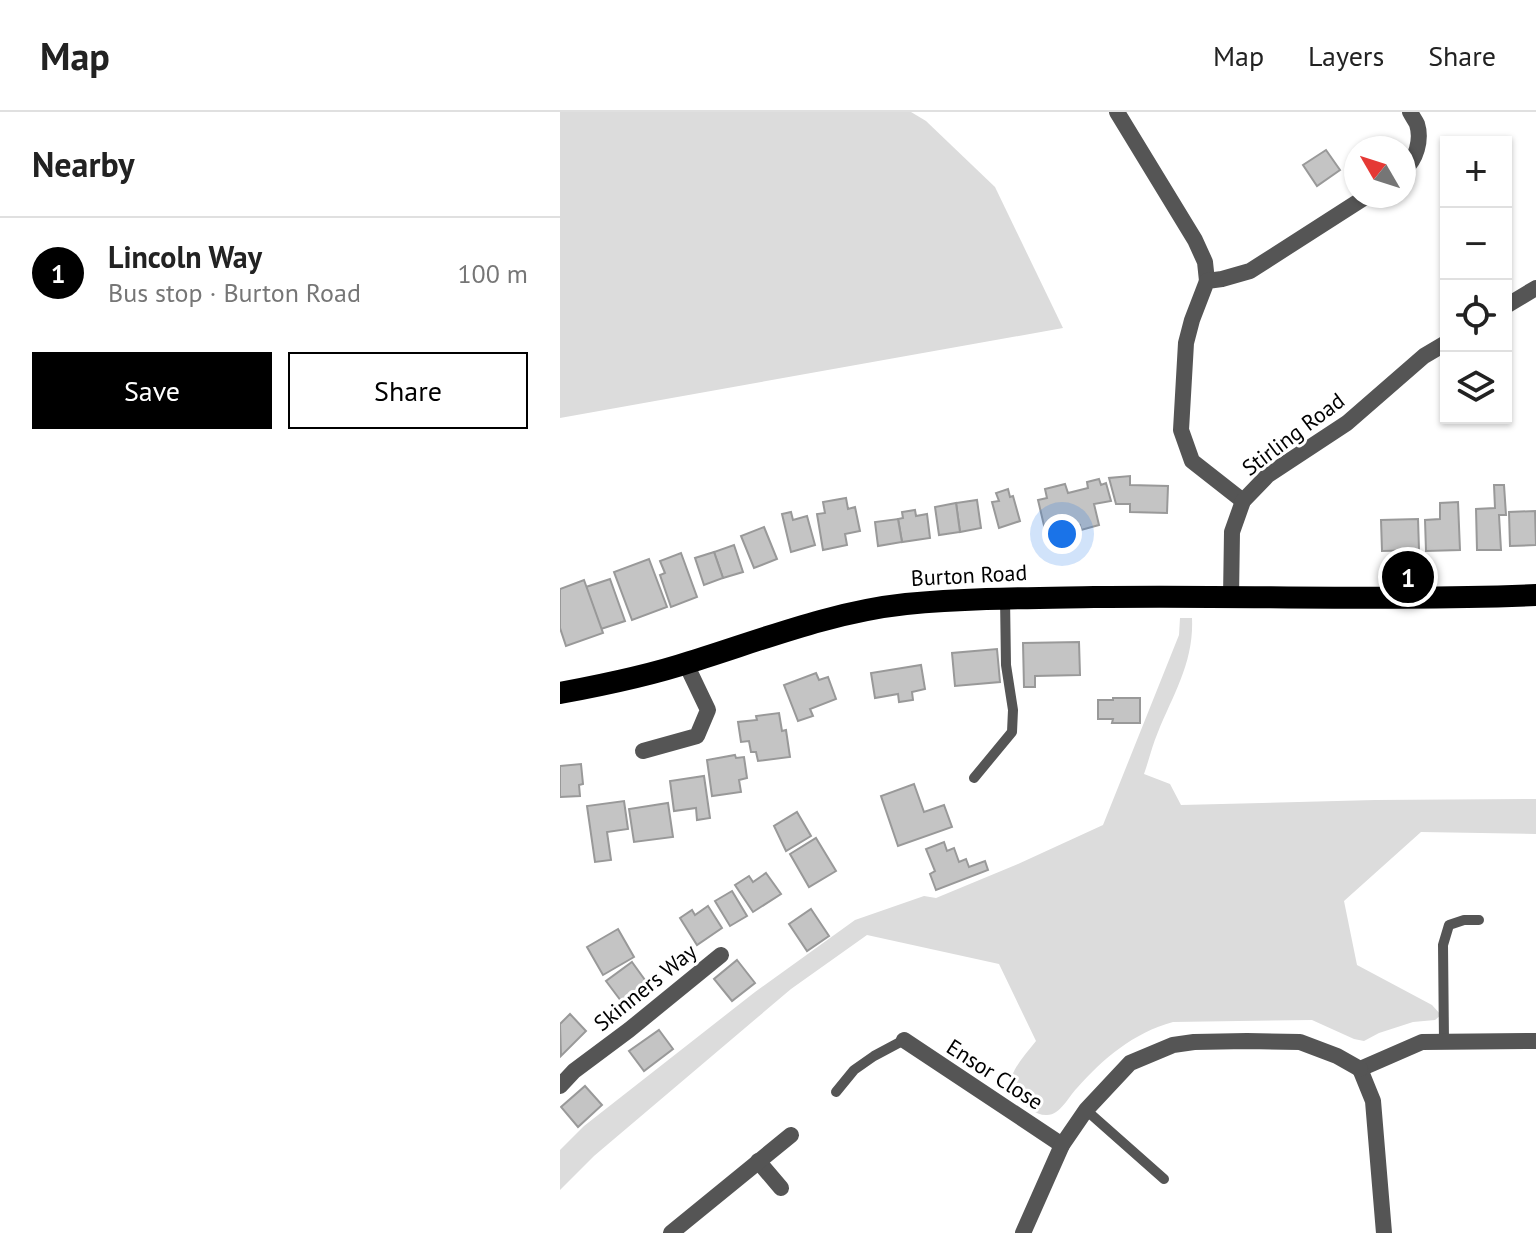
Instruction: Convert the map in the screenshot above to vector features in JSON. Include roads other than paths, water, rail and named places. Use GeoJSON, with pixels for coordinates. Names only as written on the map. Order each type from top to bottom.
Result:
{"type":"FeatureCollection","features":[{"type":"Feature","properties":{"kind":"highway","name":"Burton Road"},"geometry":{"type":"LineString","coordinates":[[560,693],[686,664],[780,633],[865,610],[906,604],[1005,598],[1536,595]]}},
{"type":"Feature","properties":{"kind":"street"},"geometry":{"type":"LineString","coordinates":[[1117,112],[1195,240],[1205,262],[1207,281],[1186,343],[1181,430],[1192,461],[1243,501]]}},
{"type":"Feature","properties":{"kind":"street"},"geometry":{"type":"LineString","coordinates":[[1410,112],[1417,125],[1416,151]]}},
{"type":"Feature","properties":{"kind":"street"},"geometry":{"type":"LineString","coordinates":[[1207,281],[1250,271],[1348,208]]}},
{"type":"Feature","properties":{"kind":"street"},"geometry":{"type":"LineString","coordinates":[[1512,302],[1536,288]]}},
{"type":"Feature","properties":{"kind":"street","name":"Stirling Road"},"geometry":{"type":"LineString","coordinates":[[1231,597],[1232,532],[1243,501],[1268,475],[1347,423],[1424,356],[1440,347]]}},
{"type":"Feature","properties":{"kind":"street"},"geometry":{"type":"LineString","coordinates":[[643,751],[697,736],[708,710],[686,664]]}},
{"type":"Feature","properties":{"kind":"street","name":"Skinners Way"},"geometry":{"type":"LineString","coordinates":[[560,1086],[574,1071],[721,955]]}},
{"type":"Feature","properties":{"kind":"street","name":"Ensor Close"},"geometry":{"type":"LineString","coordinates":[[904,1040],[1062,1145]]}},
{"type":"Feature","properties":{"kind":"street"},"geometry":{"type":"LineString","coordinates":[[1023,1233],[1062,1145],[1086,1110],[1130,1063],[1183,1043],[1247,1041],[1300,1042],[1337,1056],[1360,1069],[1373,1101],[1384,1233]]}},
{"type":"Feature","properties":{"kind":"street"},"geometry":{"type":"LineString","coordinates":[[1360,1069],[1422,1042],[1536,1041]]}},
{"type":"Feature","properties":{"kind":"street"},"geometry":{"type":"LineString","coordinates":[[671,1233],[791,1135]]}},
{"type":"Feature","properties":{"kind":"street"},"geometry":{"type":"LineString","coordinates":[[758,1161],[781,1188]]}},
{"type":"Feature","properties":{"kind":"lane"},"geometry":{"type":"LineString","coordinates":[[974,778],[1012,732],[1013,710],[1006,665],[1005,598]]}},
{"type":"Feature","properties":{"kind":"lane"},"geometry":{"type":"LineString","coordinates":[[1444,1041],[1443,945],[1449,925],[1464,920],[1479,920]]}},
{"type":"Feature","properties":{"kind":"lane"},"geometry":{"type":"LineString","coordinates":[[836,1092],[854,1070],[904,1040]]}},
{"type":"Feature","properties":{"kind":"lane"},"geometry":{"type":"LineString","coordinates":[[1086,1110],[1164,1179]]}},
{"type":"Feature","properties":{"kind":"place","name":"Lincoln Way"},"geometry":{"type":"Point","coordinates":[1408,577]}}]}
